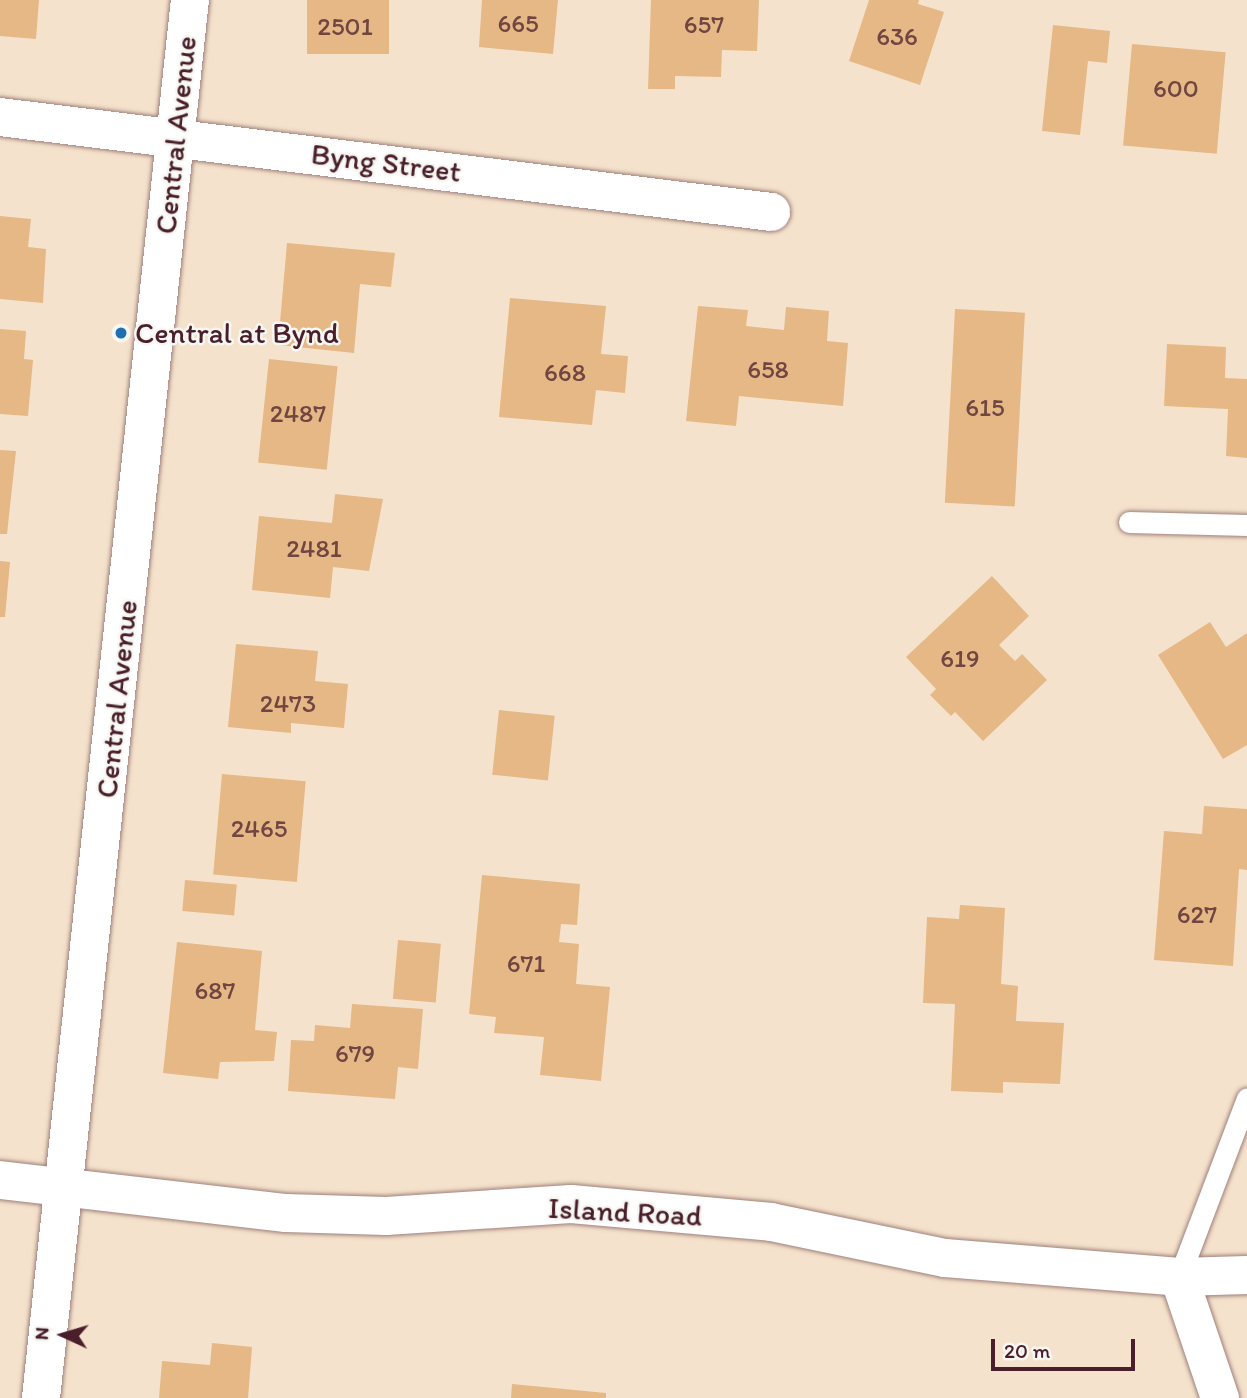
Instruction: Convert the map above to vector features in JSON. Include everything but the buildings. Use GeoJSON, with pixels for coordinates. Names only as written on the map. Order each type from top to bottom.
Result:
{"type":"FeatureCollection","features":[{"type":"Feature","properties":{"kind":"street","name":"Central Avenue"},"geometry":{"type":"LineString","coordinates":[[41,1398],[66,1188],[190,0]]}},
{"type":"Feature","properties":{"kind":"street","name":"Byng Street"},"geometry":{"type":"LineString","coordinates":[[0,117],[771,212]]}},
{"type":"Feature","properties":{"kind":"street","name":"Island Road"},"geometry":{"type":"LineString","coordinates":[[0,1180],[298,1214],[386,1216],[585,1205],[771,1222],[945,1258],[1179,1277],[1247,1275]]}},
{"type":"Feature","properties":{"kind":"street"},"geometry":{"type":"LineString","coordinates":[[1179,1277],[1220,1398]]}},
{"type":"Feature","properties":{"kind":"lane"},"geometry":{"type":"LineString","coordinates":[[1129,522],[1247,526]]}},
{"type":"Feature","properties":{"kind":"lane"},"geometry":{"type":"LineString","coordinates":[[1179,1277],[1247,1098]]}},
{"type":"Feature","properties":{"kind":"place","name":"Central at Bynd"},"geometry":{"type":"Point","coordinates":[121,333]}}]}
